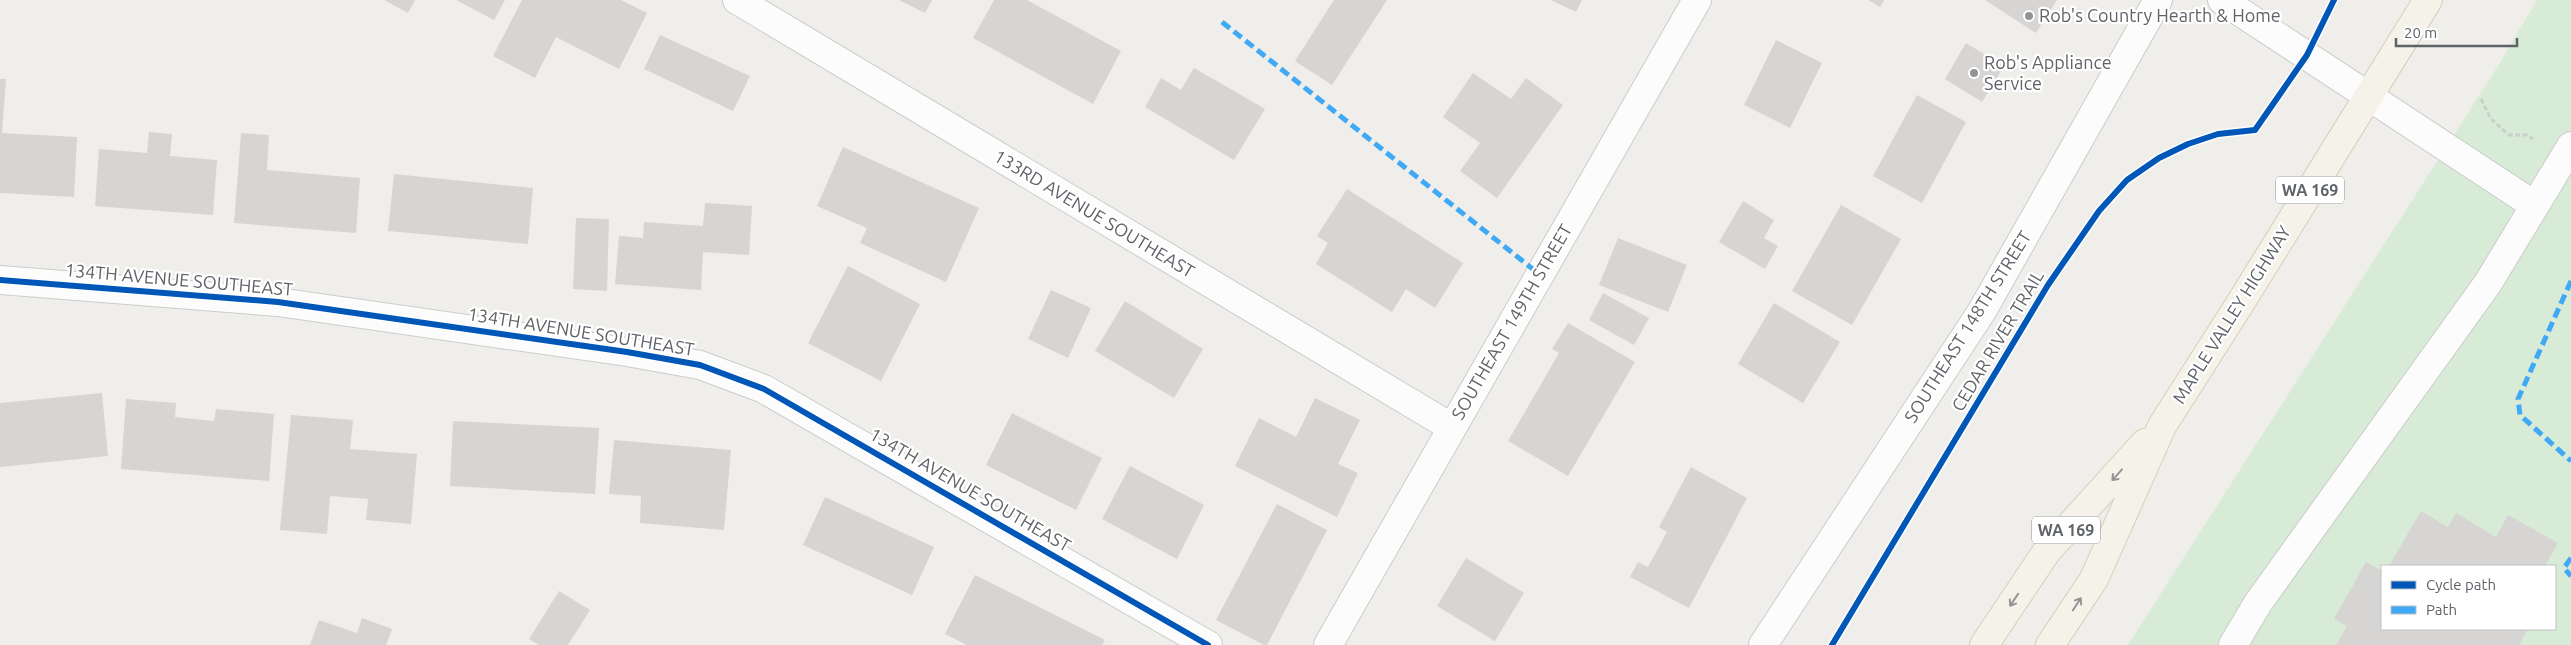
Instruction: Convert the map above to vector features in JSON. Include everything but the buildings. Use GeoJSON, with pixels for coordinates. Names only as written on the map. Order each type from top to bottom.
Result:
{"type":"FeatureCollection","features":[{"type":"Feature","properties":{"kind":"main road","name":"MAPLE VALLEY HIGHWAY"},"geometry":{"type":"LineString","coordinates":[[2050,645],[2094,579],[2162,426],[2428,0]]}},
{"type":"Feature","properties":{"kind":"main road","name":"MAPLE VALLEY HIGHWAY"},"geometry":{"type":"LineString","coordinates":[[1984,645],[2047,551],[2162,426]]}},
{"type":"Feature","properties":{"kind":"street","name":"133RD AVENUE SOUTHEAST"},"geometry":{"type":"LineString","coordinates":[[737,0],[1451,427]]}},
{"type":"Feature","properties":{"kind":"street","name":"SOUTHEAST 149TH STREET"},"geometry":{"type":"LineString","coordinates":[[1328,645],[1697,0]]}},
{"type":"Feature","properties":{"kind":"street","name":"SOUTHEAST 148TH STREET"},"geometry":{"type":"LineString","coordinates":[[1763,645],[1982,312],[2158,0]]}},
{"type":"Feature","properties":{"kind":"street"},"geometry":{"type":"LineString","coordinates":[[2222,0],[2534,205]]}},
{"type":"Feature","properties":{"kind":"street"},"geometry":{"type":"LineString","coordinates":[[2233,645],[2258,603],[2488,283],[2567,152]]}},
{"type":"Feature","properties":{"kind":"street","name":"134TH AVENUE SOUTHEAST"},"geometry":{"type":"LineString","coordinates":[[0,280],[278,302],[628,352],[700,365],[764,389],[1208,645]]}},
{"type":"Feature","properties":{"kind":"path"},"geometry":{"type":"LineString","coordinates":[[2481,99],[2491,119],[2509,135],[2527,135],[2567,152]]}},
{"type":"Feature","properties":{"kind":"green space"},"geometry":{"type":"Polygon","coordinates":[[[2537,0],[2571,0],[2571,645],[2128,645],[2498,66],[2537,0]]]}},
{"type":"Feature","properties":{"kind":"marked path"},"geometry":{"type":"LineString","coordinates":[[1222,22],[1539,274]]}},
{"type":"Feature","properties":{"kind":"marked path"},"geometry":{"type":"LineString","coordinates":[[2571,281],[2518,399],[2520,415],[2571,461]]}},
{"type":"Feature","properties":{"kind":"marked path"},"geometry":{"type":"LineString","coordinates":[[2571,558],[2564,568],[2571,576]]}},
{"type":"Feature","properties":{"kind":"cycle path","name":"CEDAR RIVER TRAIL"},"geometry":{"type":"LineString","coordinates":[[1832,645],[2048,285],[2099,211],[2127,180],[2159,158],[2188,144],[2218,134],[2255,130],[2307,55],[2334,0]]}},
{"type":"Feature","properties":{"kind":"cycle path"},"geometry":{"type":"LineString","coordinates":[[0,280],[278,302],[627,352],[700,365],[764,389],[1208,645]]}},
{"type":"Feature","properties":{"kind":"place","name":"Rob's Country Hearth & Home"},"geometry":{"type":"Point","coordinates":[2029,16]}},
{"type":"Feature","properties":{"kind":"place","name":"Rob's Appliance Service"},"geometry":{"type":"Point","coordinates":[1974,73]}}]}
